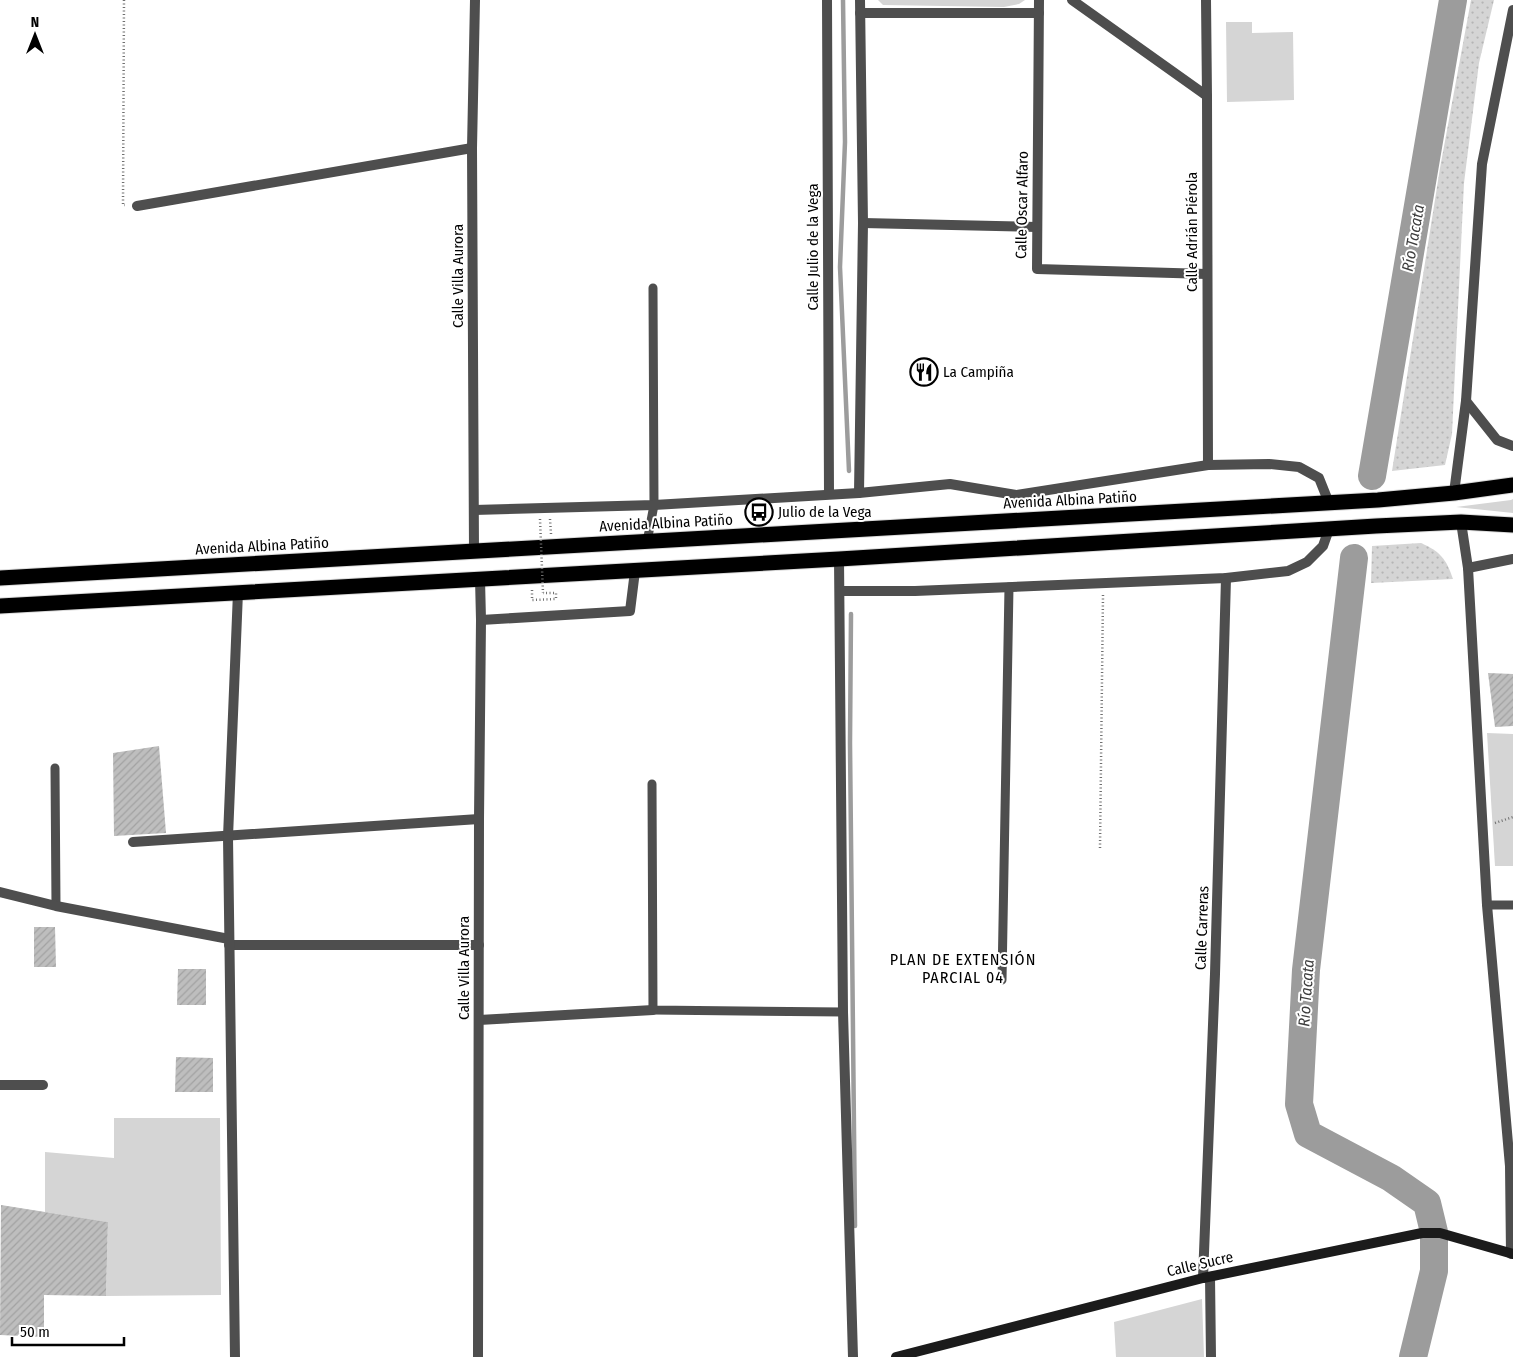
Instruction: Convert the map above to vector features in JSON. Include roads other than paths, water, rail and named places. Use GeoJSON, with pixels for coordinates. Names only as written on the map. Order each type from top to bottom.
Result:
{"type":"FeatureCollection","features":[{"type":"Feature","properties":{"kind":"highway","name":"Avenida Albina Patiño"},"geometry":{"type":"LineString","coordinates":[[0,578],[1329,503],[1454,493],[1513,485]]}},
{"type":"Feature","properties":{"kind":"highway"},"geometry":{"type":"LineString","coordinates":[[0,606],[636,571],[1330,529],[1461,522],[1513,525]]}},
{"type":"Feature","properties":{"kind":"main road","name":"Calle Sucre"},"geometry":{"type":"LineString","coordinates":[[896,1357],[1207,1277],[1422,1233],[1440,1233],[1512,1254]]}},
{"type":"Feature","properties":{"kind":"street","name":"Calle Villa Aurora"},"geometry":{"type":"LineString","coordinates":[[474,552],[472,148],[476,0]]}},
{"type":"Feature","properties":{"kind":"street","name":"Calle Julio de la Vega"},"geometry":{"type":"LineString","coordinates":[[827,0],[829,494]]}},
{"type":"Feature","properties":{"kind":"street"},"geometry":{"type":"LineString","coordinates":[[859,493],[863,223],[860,0]]}},
{"type":"Feature","properties":{"kind":"street","name":"Calle Oscar Alfaro"},"geometry":{"type":"LineString","coordinates":[[1040,0],[1037,269],[1207,274]]}},
{"type":"Feature","properties":{"kind":"street"},"geometry":{"type":"LineString","coordinates":[[1072,0],[1207,96]]}},
{"type":"Feature","properties":{"kind":"street","name":"Calle Adrián Piérola"},"geometry":{"type":"LineString","coordinates":[[1206,0],[1208,465]]}},
{"type":"Feature","properties":{"kind":"street"},"geometry":{"type":"LineString","coordinates":[[1454,493],[1466,401],[1482,164],[1513,10]]}},
{"type":"Feature","properties":{"kind":"street"},"geometry":{"type":"LineString","coordinates":[[860,14],[1039,13]]}},
{"type":"Feature","properties":{"kind":"street"},"geometry":{"type":"LineString","coordinates":[[136,206],[472,148]]}},
{"type":"Feature","properties":{"kind":"street"},"geometry":{"type":"LineString","coordinates":[[863,223],[1037,227]]}},
{"type":"Feature","properties":{"kind":"street"},"geometry":{"type":"LineString","coordinates":[[1466,401],[1497,440],[1513,446]]}},
{"type":"Feature","properties":{"kind":"street"},"geometry":{"type":"LineString","coordinates":[[474,510],[654,505],[859,493],[950,484],[1016,495],[1208,465],[1269,464],[1300,467],[1319,478],[1329,503]]}},
{"type":"Feature","properties":{"kind":"street"},"geometry":{"type":"LineString","coordinates":[[1461,522],[1468,568],[1481,828],[1510,1166],[1512,1254]]}},
{"type":"Feature","properties":{"kind":"street"},"geometry":{"type":"LineString","coordinates":[[840,592],[915,591],[1226,578],[1288,571],[1307,562],[1323,546],[1330,529]]}},
{"type":"Feature","properties":{"kind":"street"},"geometry":{"type":"LineString","coordinates":[[839,559],[843,1012],[853,1357]]}},
{"type":"Feature","properties":{"kind":"street"},"geometry":{"type":"LineString","coordinates":[[1468,568],[1505,559],[1513,559]]}},
{"type":"Feature","properties":{"kind":"street"},"geometry":{"type":"LineString","coordinates":[[481,620],[630,611],[636,571]]}},
{"type":"Feature","properties":{"kind":"street","name":"Calle Carreras"},"geometry":{"type":"LineString","coordinates":[[1212,1357],[1207,1277],[1226,578]]}},
{"type":"Feature","properties":{"kind":"street","name":"Calle Villa Aurora"},"geometry":{"type":"LineString","coordinates":[[478,1357],[480,579]]}},
{"type":"Feature","properties":{"kind":"street"},"geometry":{"type":"LineString","coordinates":[[235,1357],[228,837],[238,592]]}},
{"type":"Feature","properties":{"kind":"street"},"geometry":{"type":"LineString","coordinates":[[134,842],[479,819]]}},
{"type":"Feature","properties":{"kind":"street"},"geometry":{"type":"LineString","coordinates":[[0,892],[56,906],[229,942],[479,945]]}},
{"type":"Feature","properties":{"kind":"street"},"geometry":{"type":"LineString","coordinates":[[478,1020],[653,1010]]}},
{"type":"Feature","properties":{"kind":"street"},"geometry":{"type":"LineString","coordinates":[[0,1085],[43,1085]]}},
{"type":"Feature","properties":{"kind":"lane"},"geometry":{"type":"LineString","coordinates":[[647,542],[654,505],[653,288]]}},
{"type":"Feature","properties":{"kind":"lane"},"geometry":{"type":"LineString","coordinates":[[1002,980],[1009,587]]}},
{"type":"Feature","properties":{"kind":"lane"},"geometry":{"type":"LineString","coordinates":[[55,768],[56,906]]}},
{"type":"Feature","properties":{"kind":"lane"},"geometry":{"type":"LineString","coordinates":[[652,784],[653,1010],[843,1012]]}},
{"type":"Feature","properties":{"kind":"lane"},"geometry":{"type":"LineString","coordinates":[[1487,905],[1513,904]]}},
{"type":"Feature","properties":{"kind":"waterway"},"geometry":{"type":"LineString","coordinates":[[843,0],[845,142],[840,267],[849,471]]}},
{"type":"Feature","properties":{"kind":"waterway","name":"Río Tacata"},"geometry":{"type":"LineString","coordinates":[[1372,476],[1453,0]]}},
{"type":"Feature","properties":{"kind":"waterway","name":"Río Tacata"},"geometry":{"type":"LineString","coordinates":[[1354,558],[1306,970],[1299,1104],[1308,1134],[1391,1178],[1427,1203],[1434,1232],[1434,1271],[1413,1357]]}},
{"type":"Feature","properties":{"kind":"waterway"},"geometry":{"type":"LineString","coordinates":[[851,614],[850,743],[855,1226]]}},
{"type":"Feature","properties":{"kind":"place","name":"La Campiña"},"geometry":{"type":"Point","coordinates":[924,372]}},
{"type":"Feature","properties":{"kind":"place","name":"Julio de la Vega"},"geometry":{"type":"Point","coordinates":[759,512]}},
{"type":"Feature","properties":{"kind":"district","name":"PLAN DE EXTENSIÓN PARCIAL 04"},"geometry":{"type":"Point","coordinates":[963,968]}}]}
